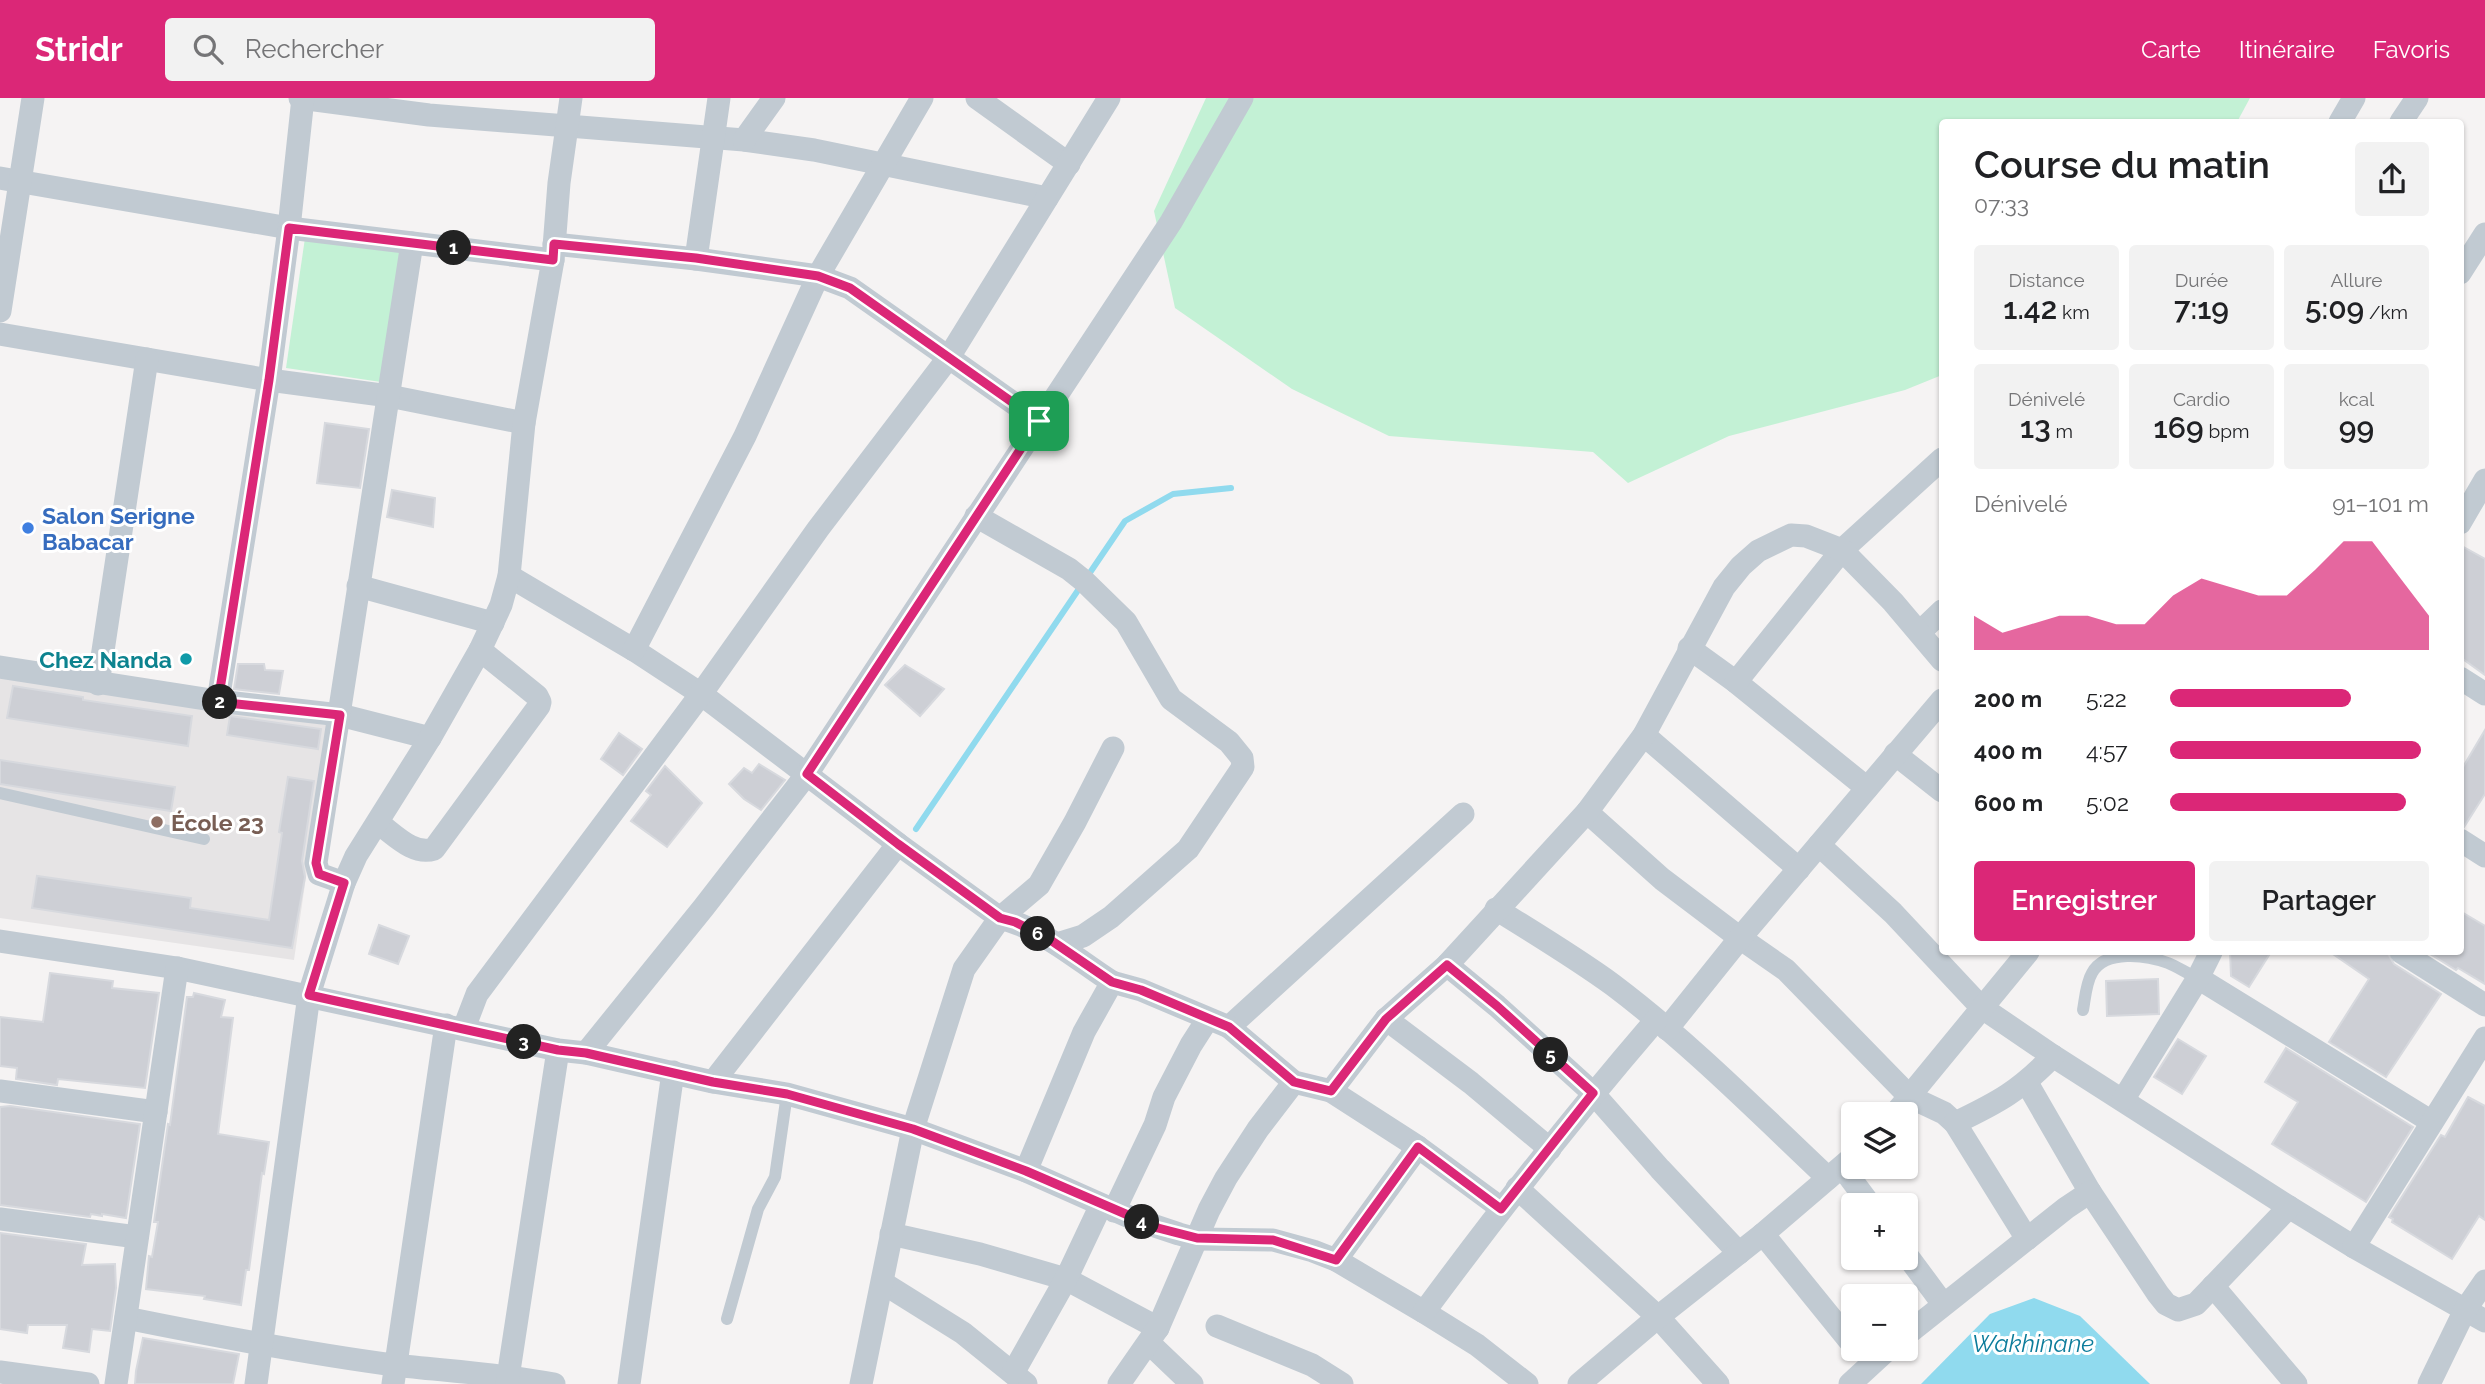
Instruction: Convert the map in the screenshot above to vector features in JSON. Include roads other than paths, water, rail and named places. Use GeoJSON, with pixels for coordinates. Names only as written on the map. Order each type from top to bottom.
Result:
{"type":"FeatureCollection","features":[{"type":"Feature","properties":{"kind":"street"},"geometry":{"type":"LineString","coordinates":[[0,310],[10,180],[33,98]]}},
{"type":"Feature","properties":{"kind":"street"},"geometry":{"type":"LineString","coordinates":[[218,702],[269,380],[289,228],[302,98],[430,107],[567,127],[744,140],[883,164],[1047,198]]}},
{"type":"Feature","properties":{"kind":"street"},"geometry":{"type":"LineString","coordinates":[[256,1384],[309,995],[344,883],[356,856],[430,738],[494,624],[509,576],[524,423],[553,252],[571,98]]}},
{"type":"Feature","properties":{"kind":"street"},"geometry":{"type":"LineString","coordinates":[[696,258],[719,98]]}},
{"type":"Feature","properties":{"kind":"street"},"geometry":{"type":"LineString","coordinates":[[744,140],[774,98]]}},
{"type":"Feature","properties":{"kind":"street"},"geometry":{"type":"LineString","coordinates":[[634,650],[745,436],[818,276],[922,98]]}},
{"type":"Feature","properties":{"kind":"street"},"geometry":{"type":"LineString","coordinates":[[977,98],[1069,164]]}},
{"type":"Feature","properties":{"kind":"street"},"geometry":{"type":"LineString","coordinates":[[395,1374],[455,1027],[701,694],[818,529],[949,357],[1109,98]]}},
{"type":"Feature","properties":{"kind":"street"},"geometry":{"type":"LineString","coordinates":[[586,1053],[807,774],[1171,222],[1242,98]]}},
{"type":"Feature","properties":{"kind":"street"},"geometry":{"type":"LineString","coordinates":[[2342,119],[2354,98]]}},
{"type":"Feature","properties":{"kind":"street"},"geometry":{"type":"LineString","coordinates":[[2403,119],[2417,98]]}},
{"type":"Feature","properties":{"kind":"street"},"geometry":{"type":"LineString","coordinates":[[10,180],[289,228],[412,243],[696,258],[818,276],[850,288],[1039,421]]}},
{"type":"Feature","properties":{"kind":"street"},"geometry":{"type":"LineString","coordinates":[[2464,267],[2485,234]]}},
{"type":"Feature","properties":{"kind":"street"},"geometry":{"type":"LineString","coordinates":[[344,883],[319,874],[316,863],[412,243]]}},
{"type":"Feature","properties":{"kind":"street"},"geometry":{"type":"LineString","coordinates":[[0,334],[269,380],[389,396],[524,423]]}},
{"type":"Feature","properties":{"kind":"street"},"geometry":{"type":"LineString","coordinates":[[98,684],[147,359]]}},
{"type":"Feature","properties":{"kind":"street"},"geometry":{"type":"LineString","coordinates":[[1736,682],[1842,550],[1939,462]]}},
{"type":"Feature","properties":{"kind":"street"},"geometry":{"type":"LineString","coordinates":[[2471,518],[2485,480]]}},
{"type":"Feature","properties":{"kind":"street"},"geometry":{"type":"LineString","coordinates":[[976,516],[1069,569],[1084,581],[1126,622],[1171,699],[1229,742],[1242,758],[1243,767],[1188,849],[1111,916],[1083,936],[1059,945]]}},
{"type":"Feature","properties":{"kind":"street"},"geometry":{"type":"LineString","coordinates":[[1331,1091],[1386,1019],[1447,965],[1587,812],[1644,735],[1724,587],[1758,551],[1791,535],[1806,536],[1842,550],[1920,632],[1939,656]]}},
{"type":"Feature","properties":{"kind":"street"},"geometry":{"type":"LineString","coordinates":[[509,576],[634,650],[701,694],[1000,918],[1015,922],[1059,945],[1112,982],[1141,990],[1229,1027],[1294,1082],[1331,1091],[1418,1147],[1501,1209]]}},
{"type":"Feature","properties":{"kind":"street"},"geometry":{"type":"LineString","coordinates":[[358,586],[494,624]]}},
{"type":"Feature","properties":{"kind":"street"},"geometry":{"type":"LineString","coordinates":[[1920,632],[1939,614]]}},
{"type":"Feature","properties":{"kind":"street"},"geometry":{"type":"LineString","coordinates":[[1689,648],[1736,682],[1867,788]]}},
{"type":"Feature","properties":{"kind":"street"},"geometry":{"type":"LineString","coordinates":[[378,823],[415,849],[434,849],[539,706],[537,696],[480,650]]}},
{"type":"Feature","properties":{"kind":"street"},"geometry":{"type":"LineString","coordinates":[[0,667],[218,702],[340,715],[430,738]]}},
{"type":"Feature","properties":{"kind":"street"},"geometry":{"type":"LineString","coordinates":[[2464,681],[2485,694]]}},
{"type":"Feature","properties":{"kind":"street"},"geometry":{"type":"LineString","coordinates":[[1424,1312],[1517,1188],[1593,1093],[1662,1024],[1740,938],[1939,703]]}},
{"type":"Feature","properties":{"kind":"street"},"geometry":{"type":"LineString","coordinates":[[1644,735],[1799,869]]}},
{"type":"Feature","properties":{"kind":"street"},"geometry":{"type":"LineString","coordinates":[[861,1384],[913,1129],[964,970],[1000,918],[1039,885],[1114,748]]}},
{"type":"Feature","properties":{"kind":"street"},"geometry":{"type":"LineString","coordinates":[[1895,754],[1939,789]]}},
{"type":"Feature","properties":{"kind":"street"},"geometry":{"type":"LineString","coordinates":[[1587,812],[1662,879],[1786,970],[1910,1097],[1938,1109],[1955,1123],[2027,1239]]}},
{"type":"Feature","properties":{"kind":"street"},"geometry":{"type":"LineString","coordinates":[[1229,1027],[1463,814]]}},
{"type":"Feature","properties":{"kind":"street"},"geometry":{"type":"LineString","coordinates":[[2464,843],[2485,856]]}},
{"type":"Feature","properties":{"kind":"street"},"geometry":{"type":"LineString","coordinates":[[713,1082],[898,844]]}},
{"type":"Feature","properties":{"kind":"street"},"geometry":{"type":"LineString","coordinates":[[1819,845],[1893,913],[1981,1007],[2289,1207],[2475,1316]]}},
{"type":"Feature","properties":{"kind":"street"},"geometry":{"type":"LineString","coordinates":[[1496,909],[1613,986],[1841,1167],[1579,1384]]}},
{"type":"Feature","properties":{"kind":"street"},"geometry":{"type":"LineString","coordinates":[[0,941],[177,968],[309,995],[558,1050],[586,1053],[713,1082],[787,1094],[913,1129],[1026,1171],[1158,1228],[1197,1238],[1273,1240],[1336,1260],[1477,1345],[1527,1384]]}},
{"type":"Feature","properties":{"kind":"street"},"geometry":{"type":"LineString","coordinates":[[1906,1102],[2025,955]]}},
{"type":"Feature","properties":{"kind":"street"},"geometry":{"type":"LineString","coordinates":[[2123,1100],[2209,955]]}},
{"type":"Feature","properties":{"kind":"street"},"geometry":{"type":"LineString","coordinates":[[2406,955],[2485,1005]]}},
{"type":"Feature","properties":{"kind":"street"},"geometry":{"type":"LineString","coordinates":[[1447,965],[1497,1006],[1593,1093],[1739,1253]]}},
{"type":"Feature","properties":{"kind":"street"},"geometry":{"type":"LineString","coordinates":[[116,1384],[177,968]]}},
{"type":"Feature","properties":{"kind":"street"},"geometry":{"type":"LineString","coordinates":[[2197,978],[2432,1122]]}},
{"type":"Feature","properties":{"kind":"street"},"geometry":{"type":"LineString","coordinates":[[1026,1171],[1084,1032],[1112,982]]}},
{"type":"Feature","properties":{"kind":"street"},"geometry":{"type":"LineString","coordinates":[[1386,1019],[1471,1083],[1550,1149]]}},
{"type":"Feature","properties":{"kind":"street"},"geometry":{"type":"LineString","coordinates":[[883,1283],[963,1333],[1019,1379],[1066,1279],[1155,1125],[1164,1097],[1207,1020]]}},
{"type":"Feature","properties":{"kind":"street"},"geometry":{"type":"LineString","coordinates":[[2354,1247],[2485,1038]]}},
{"type":"Feature","properties":{"kind":"street"},"geometry":{"type":"LineString","coordinates":[[508,1380],[558,1050]]}},
{"type":"Feature","properties":{"kind":"street"},"geometry":{"type":"LineString","coordinates":[[1955,1123],[2003,1100],[2027,1083],[2053,1056]]}},
{"type":"Feature","properties":{"kind":"street"},"geometry":{"type":"LineString","coordinates":[[629,1384],[673,1072]]}},
{"type":"Feature","properties":{"kind":"street"},"geometry":{"type":"LineString","coordinates":[[1119,1384],[1153,1335],[1226,1178],[1258,1129],[1294,1082]]}},
{"type":"Feature","properties":{"kind":"street"},"geometry":{"type":"LineString","coordinates":[[2027,1083],[2090,1192],[2166,1304],[2178,1310],[2196,1304],[2289,1207]]}},
{"type":"Feature","properties":{"kind":"street"},"geometry":{"type":"LineString","coordinates":[[0,1091],[156,1112]]}},
{"type":"Feature","properties":{"kind":"street"},"geometry":{"type":"LineString","coordinates":[[1336,1260],[1418,1147]]}},
{"type":"Feature","properties":{"kind":"street"},"geometry":{"type":"LineString","coordinates":[[1850,1179],[1861,1193]]}},
{"type":"Feature","properties":{"kind":"street"},"geometry":{"type":"LineString","coordinates":[[1517,1188],[1658,1317],[1718,1384]]}},
{"type":"Feature","properties":{"kind":"street"},"geometry":{"type":"LineString","coordinates":[[1918,1325],[2090,1192]]}},
{"type":"Feature","properties":{"kind":"street"},"geometry":{"type":"LineString","coordinates":[[0,1219],[137,1237]]}},
{"type":"Feature","properties":{"kind":"street"},"geometry":{"type":"LineString","coordinates":[[891,1234],[980,1254],[1066,1279],[1153,1335],[1192,1384]]}},
{"type":"Feature","properties":{"kind":"street"},"geometry":{"type":"LineString","coordinates":[[1763,1234],[1841,1330]]}},
{"type":"Feature","properties":{"kind":"street"},"geometry":{"type":"LineString","coordinates":[[1918,1270],[1943,1304]]}},
{"type":"Feature","properties":{"kind":"street"},"geometry":{"type":"LineString","coordinates":[[2429,1384],[2475,1316],[2485,1281]]}},
{"type":"Feature","properties":{"kind":"street"},"geometry":{"type":"LineString","coordinates":[[2213,1286],[2296,1384]]}},
{"type":"Feature","properties":{"kind":"street"},"geometry":{"type":"LineString","coordinates":[[126,1318],[395,1374],[554,1384]]}},
{"type":"Feature","properties":{"kind":"street"},"geometry":{"type":"LineString","coordinates":[[1217,1326],[1312,1365],[1342,1384]]}},
{"type":"Feature","properties":{"kind":"street"},"geometry":{"type":"LineString","coordinates":[[1850,1384],[1861,1361]]}},
{"type":"Feature","properties":{"kind":"street"},"geometry":{"type":"LineString","coordinates":[[0,1372],[88,1384]]}},
{"type":"Feature","properties":{"kind":"lane"},"geometry":{"type":"LineString","coordinates":[[0,793],[205,839]]}},
{"type":"Feature","properties":{"kind":"lane"},"geometry":{"type":"LineString","coordinates":[[2083,1010],[2091,974],[2098,957],[2143,957],[2167,963],[2197,978]]}},
{"type":"Feature","properties":{"kind":"lane"},"geometry":{"type":"LineString","coordinates":[[727,1319],[758,1209],[775,1177],[787,1094]]}},
{"type":"Feature","properties":{"kind":"water","name":"Wakhinane"},"geometry":{"type":"Polygon","coordinates":[[[2034,1298],[2080,1316],[2150,1384],[1921,1384],[1990,1314],[2034,1298]]]}},
{"type":"Feature","properties":{"kind":"waterway"},"geometry":{"type":"LineString","coordinates":[[916,829],[1125,521],[1173,494],[1231,488]]}},
{"type":"Feature","properties":{"kind":"place","name":"Salon Serigne Babacar"},"geometry":{"type":"Point","coordinates":[28,528]}},
{"type":"Feature","properties":{"kind":"place","name":"Chez Nanda"},"geometry":{"type":"Point","coordinates":[186,659]}},
{"type":"Feature","properties":{"kind":"place","name":"École 23"},"geometry":{"type":"Point","coordinates":[157,822]}}]}
